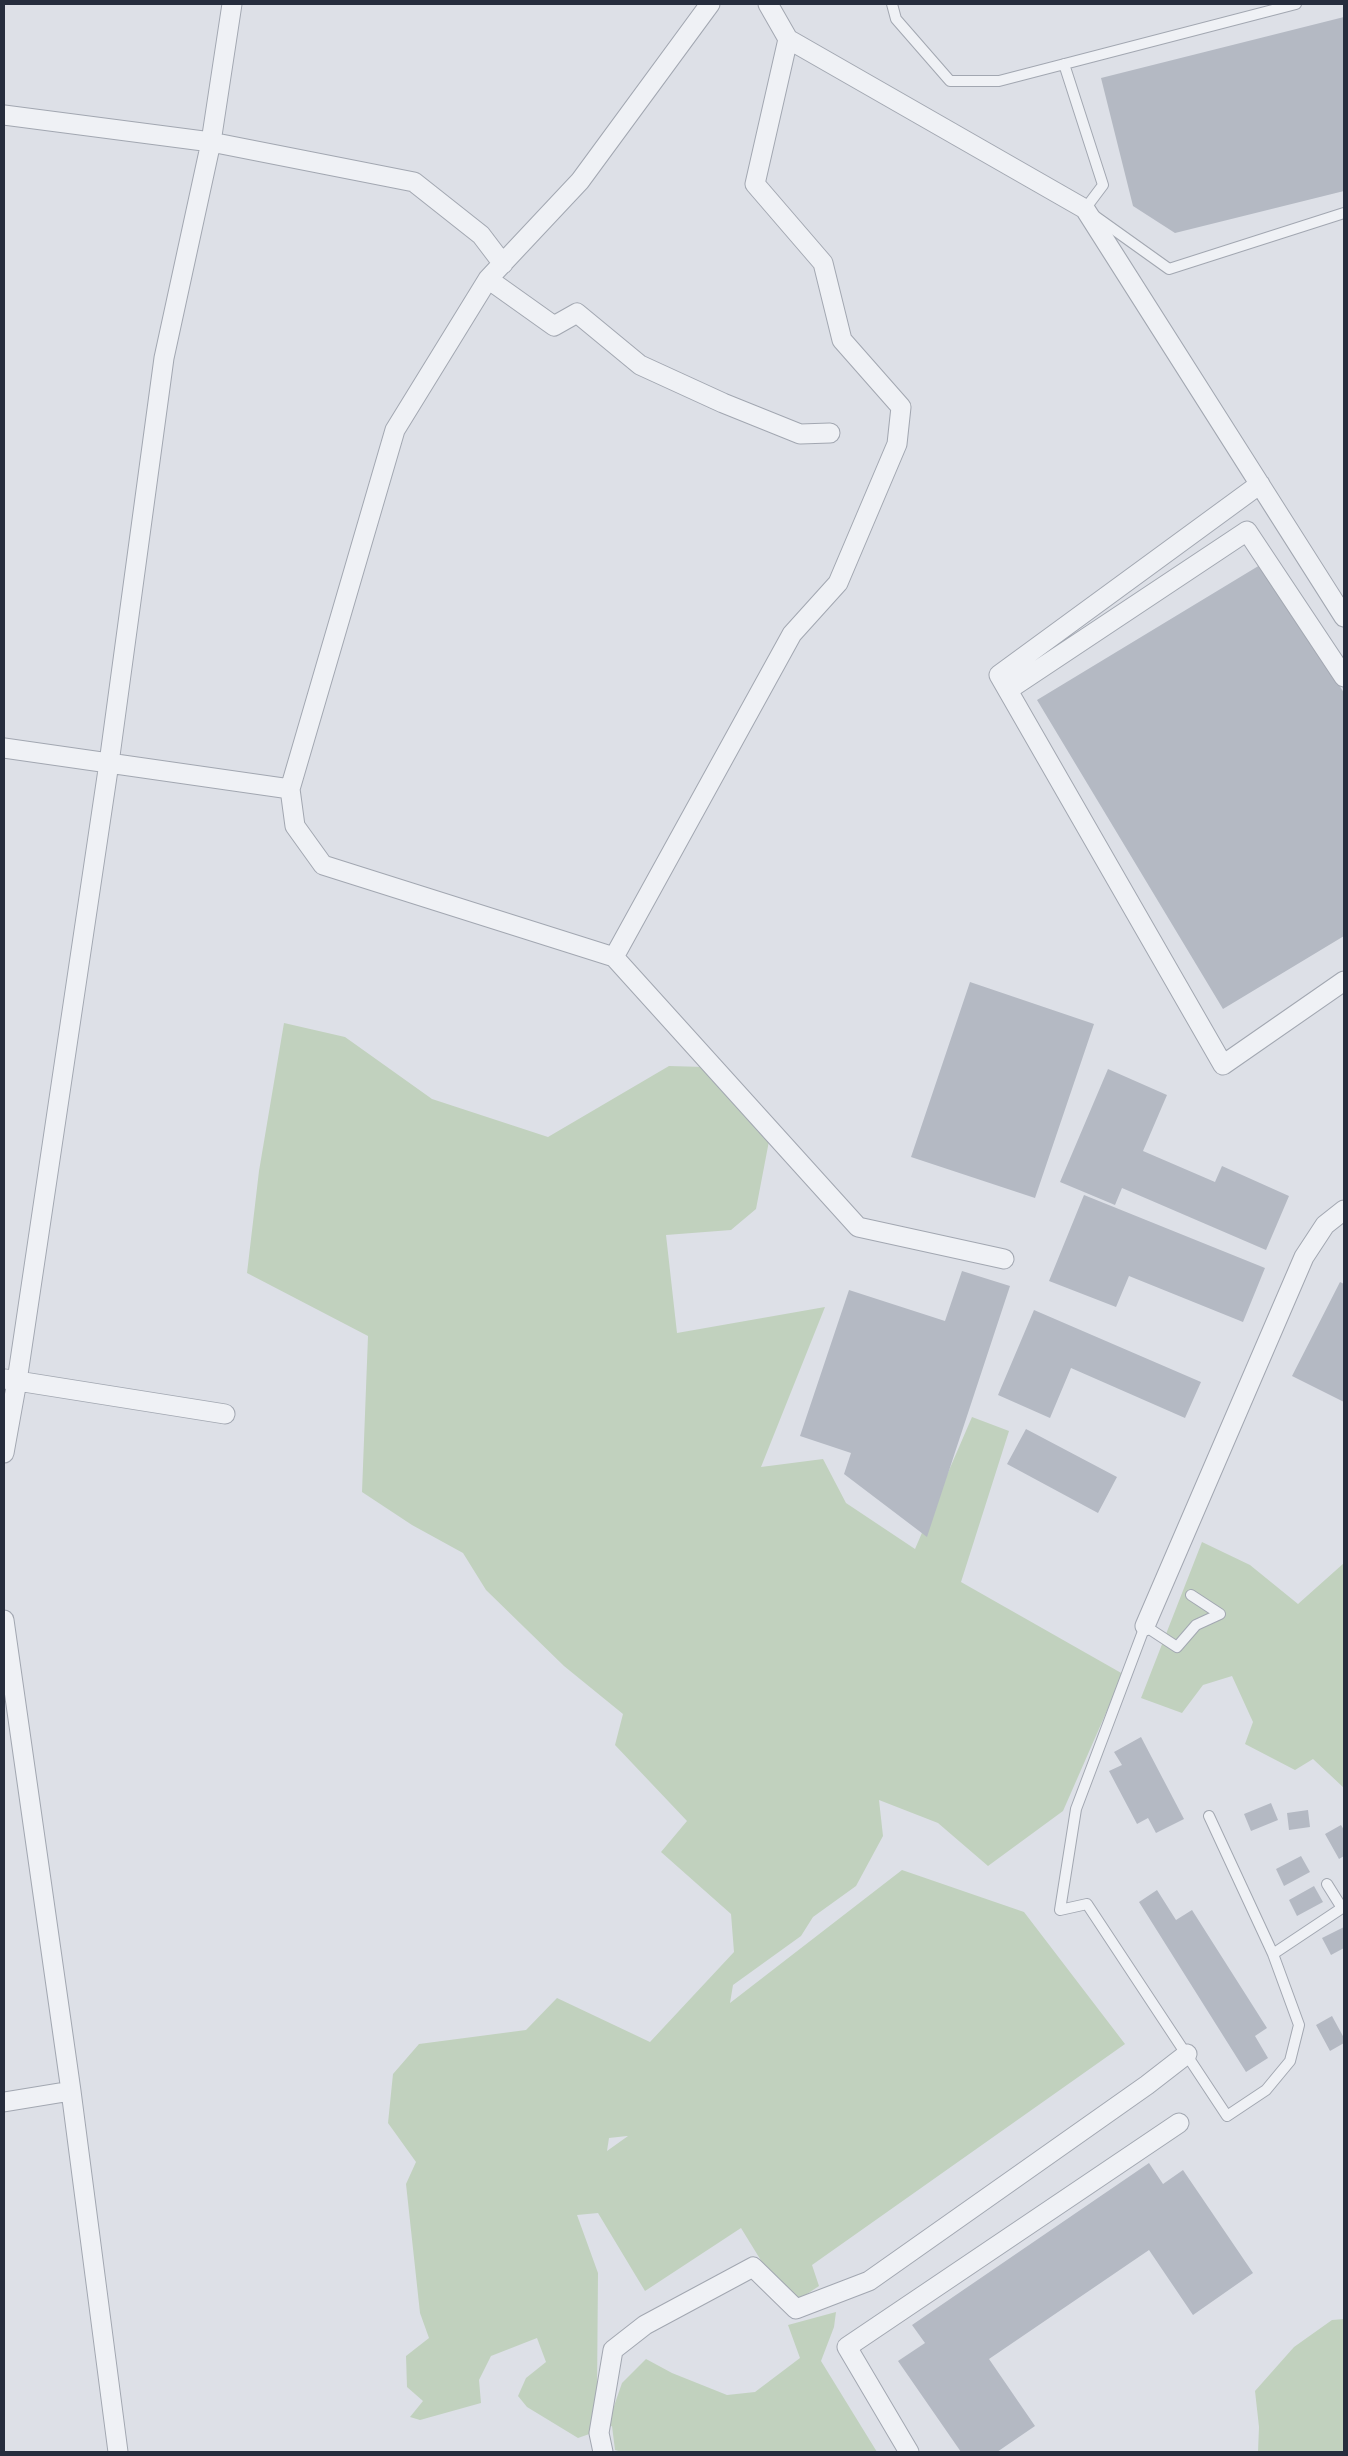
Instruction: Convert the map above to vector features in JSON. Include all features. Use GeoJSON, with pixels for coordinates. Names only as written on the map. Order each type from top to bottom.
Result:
{"type":"FeatureCollection","features":[{"type":"Feature","properties":{"kind":"street"},"geometry":{"type":"LineString","coordinates":[[4,1453],[10,1380],[109,763],[164,358],[211,142],[232,4]]}},
{"type":"Feature","properties":{"kind":"street"},"geometry":{"type":"LineString","coordinates":[[710,4],[580,181],[488,279],[395,430],[290,789],[295,826],[323,865],[614,957],[858,1227],[1004,1259]]}},
{"type":"Feature","properties":{"kind":"street"},"geometry":{"type":"LineString","coordinates":[[768,4],[788,39],[1085,209],[1344,616]]}},
{"type":"Feature","properties":{"kind":"street"},"geometry":{"type":"LineString","coordinates":[[614,957],[792,634],[838,583],[897,444],[901,407],[842,340],[823,263],[755,184],[788,39]]}},
{"type":"Feature","properties":{"kind":"street"},"geometry":{"type":"LineString","coordinates":[[4,115],[211,142],[414,182],[481,235],[502,264]]}},
{"type":"Feature","properties":{"kind":"street"},"geometry":{"type":"LineString","coordinates":[[488,279],[554,326],[577,313],[640,365],[722,403],[800,434],[830,434]]}},
{"type":"Feature","properties":{"kind":"street"},"geometry":{"type":"LineString","coordinates":[[1260,484],[999,675],[1222,1065],[1344,980]]}},
{"type":"Feature","properties":{"kind":"street"},"geometry":{"type":"LineString","coordinates":[[1008,690],[1247,531],[1344,677]]}},
{"type":"Feature","properties":{"kind":"street"},"geometry":{"type":"LineString","coordinates":[[4,748],[290,789]]}},
{"type":"Feature","properties":{"kind":"street"},"geometry":{"type":"LineString","coordinates":[[1145,1626],[1304,1257],[1325,1225],[1344,1210]]}},
{"type":"Feature","properties":{"kind":"street"},"geometry":{"type":"LineString","coordinates":[[10,1380],[225,1414]]}},
{"type":"Feature","properties":{"kind":"street"},"geometry":{"type":"LineString","coordinates":[[4,1620],[71,2092],[118,2452]]}},
{"type":"Feature","properties":{"kind":"street"},"geometry":{"type":"LineString","coordinates":[[603,2452],[600,2434],[613,2350],[645,2325],[753,2267],[796,2309],[869,2281],[1139,2091],[1186,2054]]}},
{"type":"Feature","properties":{"kind":"street"},"geometry":{"type":"LineString","coordinates":[[4,2102],[71,2092]]}},
{"type":"Feature","properties":{"kind":"street"},"geometry":{"type":"LineString","coordinates":[[909,2452],[847,2348],[1179,2123]]}},
{"type":"Feature","properties":{"kind":"lane"},"geometry":{"type":"LineString","coordinates":[[892,4],[896,19],[950,81],[998,81],[1296,4]]}},
{"type":"Feature","properties":{"kind":"lane"},"geometry":{"type":"LineString","coordinates":[[1064,64],[1103,185],[1085,209],[1169,269],[1344,213]]}},
{"type":"Feature","properties":{"kind":"lane"},"geometry":{"type":"LineString","coordinates":[[1191,1596],[1220,1614],[1196,1626],[1177,1648],[1145,1626],[1076,1809],[1060,1910],[1087,1904],[1227,2116],[1266,2090],[1290,2061],[1299,2025],[1274,1954],[1209,1816]]}},
{"type":"Feature","properties":{"kind":"lane"},"geometry":{"type":"LineString","coordinates":[[1274,1954],[1342,1908],[1327,1884]]}},
{"type":"Feature","properties":{"kind":"green space"},"geometry":{"type":"Polygon","coordinates":[[[284,1023],[345,1037],[432,1099],[548,1137],[669,1066],[705,1067],[769,1141],[756,1209],[731,1230],[666,1235],[677,1333],[825,1307],[761,1467],[823,1459],[846,1503],[915,1549],[972,1417],[1009,1431],[961,1582],[1123,1674],[1063,1811],[988,1866],[938,1823],[879,1800],[883,1836],[856,1886],[813,1917],[801,1936],[733,1985],[730,2003],[902,1870],[1024,1912],[1125,2044],[812,2265],[819,2286],[798,2300],[773,2280],[741,2228],[645,2291],[598,2213],[577,2215],[598,2273],[597,2393],[613,2409],[622,2383],[646,2359],[672,2373],[727,2395],[755,2392],[800,2358],[788,2325],[836,2312],[834,2327],[821,2361],[877,2452],[622,2452],[615,2450],[612,2426],[578,2438],[527,2407],[518,2396],[526,2378],[546,2362],[537,2338],[491,2356],[479,2380],[481,2403],[420,2420],[410,2417],[423,2401],[407,2387],[406,2356],[429,2338],[420,2313],[406,2184],[416,2162],[388,2123],[393,2074],[419,2044],[526,2030],[557,1998],[650,2042],[734,1952],[731,1914],[661,1852],[687,1821],[615,1745],[623,1714],[564,1666],[486,1590],[463,1553],[412,1525],[362,1492],[368,1336],[247,1273],[259,1171],[284,1023]],[[628,2136],[609,2138],[607,2151],[628,2136]]]}},
{"type":"Feature","properties":{"kind":"green space"},"geometry":{"type":"Polygon","coordinates":[[[1202,1542],[1250,1565],[1298,1604],[1344,1563],[1344,1788],[1313,1759],[1295,1770],[1245,1744],[1253,1722],[1232,1676],[1203,1685],[1182,1713],[1141,1698],[1202,1542]]]}},
{"type":"Feature","properties":{"kind":"green space"},"geometry":{"type":"Polygon","coordinates":[[[1344,2319],[1344,2452],[1258,2452],[1259,2427],[1255,2391],[1294,2347],[1332,2320],[1344,2319]]]}},
{"type":"Feature","properties":{"kind":"building"},"geometry":{"type":"Polygon","coordinates":[[[1344,17],[1344,191],[1175,233],[1133,206],[1101,78],[1344,17]]]}},
{"type":"Feature","properties":{"kind":"building"},"geometry":{"type":"Polygon","coordinates":[[[1265,562],[1344,693],[1344,936],[1223,1009],[1037,700],[1265,562]]]}},
{"type":"Feature","properties":{"kind":"building"},"geometry":{"type":"Polygon","coordinates":[[[970,982],[1094,1024],[1035,1198],[911,1157],[970,982]]]}},
{"type":"Feature","properties":{"kind":"building"},"geometry":{"type":"Polygon","coordinates":[[[1108,1069],[1167,1095],[1143,1151],[1215,1182],[1222,1166],[1289,1196],[1266,1250],[1122,1188],[1115,1205],[1060,1182],[1108,1069]]]}},
{"type":"Feature","properties":{"kind":"building"},"geometry":{"type":"Polygon","coordinates":[[[1084,1195],[1265,1268],[1243,1322],[1129,1276],[1116,1307],[1049,1281],[1084,1195]]]}},
{"type":"Feature","properties":{"kind":"building"},"geometry":{"type":"Polygon","coordinates":[[[962,1271],[1010,1286],[927,1537],[844,1474],[851,1453],[800,1436],[849,1290],[945,1321],[962,1271]]]}},
{"type":"Feature","properties":{"kind":"building"},"geometry":{"type":"Polygon","coordinates":[[[1340,1282],[1344,1284],[1344,1402],[1292,1376],[1340,1282]]]}},
{"type":"Feature","properties":{"kind":"building"},"geometry":{"type":"Polygon","coordinates":[[[1034,1310],[1201,1382],[1185,1418],[1071,1368],[1050,1418],[998,1395],[1034,1310]]]}},
{"type":"Feature","properties":{"kind":"building"},"geometry":{"type":"Polygon","coordinates":[[[1026,1429],[1117,1477],[1098,1513],[1007,1464],[1026,1429]]]}},
{"type":"Feature","properties":{"kind":"building"},"geometry":{"type":"Polygon","coordinates":[[[1141,1737],[1184,1819],[1156,1833],[1148,1818],[1137,1824],[1109,1771],[1122,1765],[1114,1752],[1141,1737]]]}},
{"type":"Feature","properties":{"kind":"building"},"geometry":{"type":"Polygon","coordinates":[[[1271,1803],[1278,1820],[1251,1831],[1244,1814],[1271,1803]]]}},
{"type":"Feature","properties":{"kind":"building"},"geometry":{"type":"Polygon","coordinates":[[[1308,1810],[1310,1827],[1289,1830],[1287,1813],[1308,1810]]]}},
{"type":"Feature","properties":{"kind":"building"},"geometry":{"type":"Polygon","coordinates":[[[1341,1825],[1344,1830],[1344,1856],[1339,1859],[1325,1834],[1341,1825]]]}},
{"type":"Feature","properties":{"kind":"building"},"geometry":{"type":"Polygon","coordinates":[[[1301,1856],[1310,1872],[1284,1886],[1276,1869],[1301,1856]]]}},
{"type":"Feature","properties":{"kind":"building"},"geometry":{"type":"Polygon","coordinates":[[[1314,1886],[1323,1902],[1297,1916],[1289,1900],[1314,1886]]]}},
{"type":"Feature","properties":{"kind":"building"},"geometry":{"type":"Polygon","coordinates":[[[1157,1890],[1176,1920],[1192,1910],[1267,2028],[1255,2036],[1268,2058],[1246,2072],[1139,1902],[1157,1890]]]}},
{"type":"Feature","properties":{"kind":"building"},"geometry":{"type":"Polygon","coordinates":[[[1344,1927],[1344,1948],[1331,1955],[1322,1938],[1344,1927]]]}},
{"type":"Feature","properties":{"kind":"building"},"geometry":{"type":"Polygon","coordinates":[[[1332,2016],[1344,2038],[1344,2043],[1330,2051],[1316,2025],[1332,2016]]]}},
{"type":"Feature","properties":{"kind":"building"},"geometry":{"type":"Polygon","coordinates":[[[1149,2163],[1163,2184],[1183,2170],[1253,2273],[1193,2315],[1149,2250],[989,2359],[1035,2426],[997,2452],[961,2452],[898,2361],[925,2343],[912,2325],[1149,2163]]]}}]}
